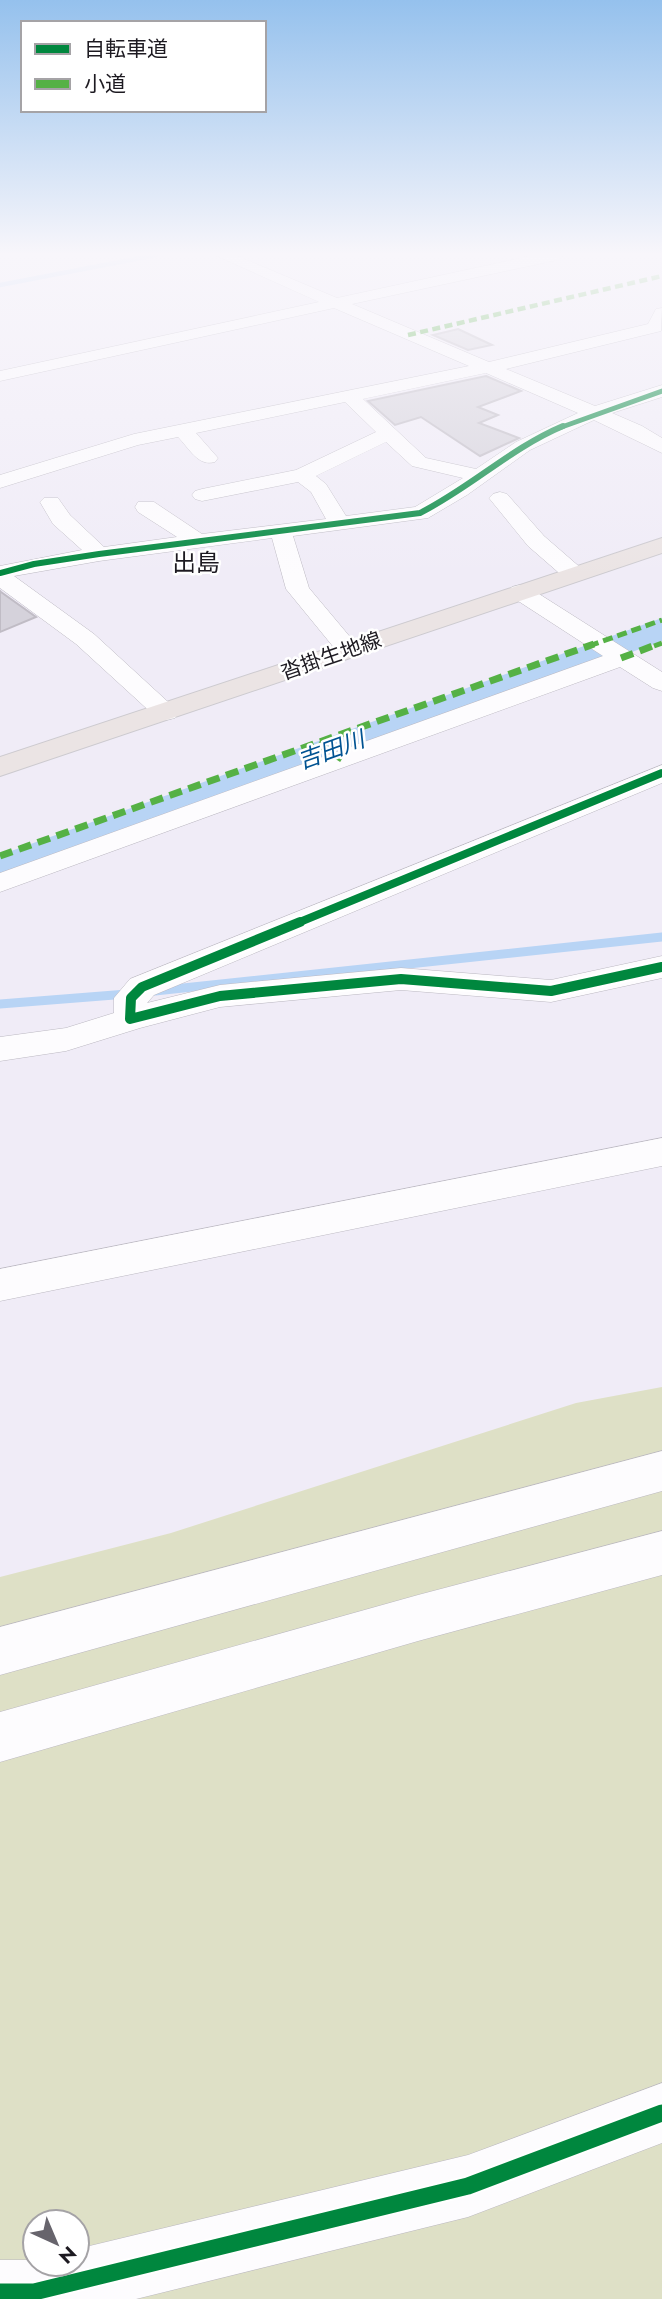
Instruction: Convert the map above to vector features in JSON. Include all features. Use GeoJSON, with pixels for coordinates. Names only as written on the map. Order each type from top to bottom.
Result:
{"type":"FeatureCollection","features":[{"type":"Feature","properties":{"kind":"main road","name":"沓掛生地線"},"geometry":{"type":"LineString","coordinates":[[0,767],[662,545]]}},
{"type":"Feature","properties":{"kind":"street"},"geometry":{"type":"LineString","coordinates":[[0,376],[63,362]]}},
{"type":"Feature","properties":{"kind":"street"},"geometry":{"type":"LineString","coordinates":[[478,362],[635,430],[662,446]]}},
{"type":"Feature","properties":{"kind":"street"},"geometry":{"type":"LineString","coordinates":[[0,482],[134,440],[509,362]]}},
{"type":"Feature","properties":{"kind":"street"},"geometry":{"type":"LineString","coordinates":[[0,575],[34,564],[99,554],[420,513],[497,482],[526,445],[593,412],[662,391]]}},
{"type":"Feature","properties":{"kind":"street"},"geometry":{"type":"LineString","coordinates":[[349,396],[419,462],[497,482],[536,541],[574,574]]}},
{"type":"Feature","properties":{"kind":"street"},"geometry":{"type":"LineString","coordinates":[[183,430],[208,458]]}},
{"type":"Feature","properties":{"kind":"street"},"geometry":{"type":"LineString","coordinates":[[202,495],[302,475],[387,434]]}},
{"type":"Feature","properties":{"kind":"street"},"geometry":{"type":"LineString","coordinates":[[302,475],[319,488],[339,523]]}},
{"type":"Feature","properties":{"kind":"street"},"geometry":{"type":"LineString","coordinates":[[51,502],[61,519],[99,554]]}},
{"type":"Feature","properties":{"kind":"street"},"geometry":{"type":"LineString","coordinates":[[146,506],[197,541]]}},
{"type":"Feature","properties":{"kind":"street"},"geometry":{"type":"LineString","coordinates":[[281,531],[298,589],[349,650]]}},
{"type":"Feature","properties":{"kind":"street"},"geometry":{"type":"LineString","coordinates":[[0,575],[85,639],[166,712]]}},
{"type":"Feature","properties":{"kind":"street"},"geometry":{"type":"LineString","coordinates":[[520,592],[662,683]]}},
{"type":"Feature","properties":{"kind":"street"},"geometry":{"type":"LineString","coordinates":[[0,883],[621,657]]}},
{"type":"Feature","properties":{"kind":"street"},"geometry":{"type":"LineString","coordinates":[[130,1018],[131,998],[142,987],[662,773]]}},
{"type":"Feature","properties":{"kind":"street"},"geometry":{"type":"LineString","coordinates":[[0,1049],[38,1046],[98,1032],[130,1018],[220,996],[401,979],[551,991],[662,967]]}},
{"type":"Feature","properties":{"kind":"street"},"geometry":{"type":"LineString","coordinates":[[0,1285],[662,1152]]}},
{"type":"Feature","properties":{"kind":"street"},"geometry":{"type":"LineString","coordinates":[[0,1651],[662,1471]]}},
{"type":"Feature","properties":{"kind":"street"},"geometry":{"type":"LineString","coordinates":[[0,1737],[418,1618],[662,1553]]}},
{"type":"Feature","properties":{"kind":"street"},"geometry":{"type":"LineString","coordinates":[[0,2292],[34,2292],[468,2186],[662,2113]]}},
{"type":"Feature","properties":{"kind":"green space"},"geometry":{"type":"Polygon","coordinates":[[[662,1387],[662,2299],[0,2299],[0,1577],[171,1533],[576,1403],[662,1387]]]}},
{"type":"Feature","properties":{"kind":"building"},"geometry":{"type":"Polygon","coordinates":[[[486,376],[521,391],[478,407],[498,415],[479,423],[519,438],[480,456],[421,417],[395,425],[368,401],[486,376]]]}},
{"type":"Feature","properties":{"kind":"building"},"geometry":{"type":"Polygon","coordinates":[[[1,592],[36,617],[0,632],[1,592]]]}},
{"type":"Feature","properties":{"kind":"waterway","name":"吉田川"},"geometry":{"type":"LineString","coordinates":[[0,870],[662,629]]}},
{"type":"Feature","properties":{"kind":"waterway"},"geometry":{"type":"LineString","coordinates":[[155,991],[662,937]]}},
{"type":"Feature","properties":{"kind":"waterway"},"geometry":{"type":"LineString","coordinates":[[0,1004],[127,994]]}},
{"type":"Feature","properties":{"kind":"marked path"},"geometry":{"type":"LineString","coordinates":[[0,856],[662,620]]}},
{"type":"Feature","properties":{"kind":"marked path"},"geometry":{"type":"LineString","coordinates":[[621,658],[662,643]]}},
{"type":"Feature","properties":{"kind":"marked path"},"geometry":{"type":"LineString","coordinates":[[318,744],[342,759]]}},
{"type":"Feature","properties":{"kind":"cycle path"},"geometry":{"type":"LineString","coordinates":[[0,573],[34,564],[99,554],[420,513],[540,437],[591,414],[662,391]]}},
{"type":"Feature","properties":{"kind":"cycle path"},"geometry":{"type":"LineString","coordinates":[[662,773],[142,987],[131,998],[130,1019],[220,996],[401,979],[551,991],[662,967]]}},
{"type":"Feature","properties":{"kind":"cycle path"},"geometry":{"type":"LineString","coordinates":[[0,2292],[34,2292],[468,2186],[662,2113]]}},
{"type":"Feature","properties":{"kind":"district","name":"出島"},"geometry":{"type":"Point","coordinates":[196,562]}}]}
